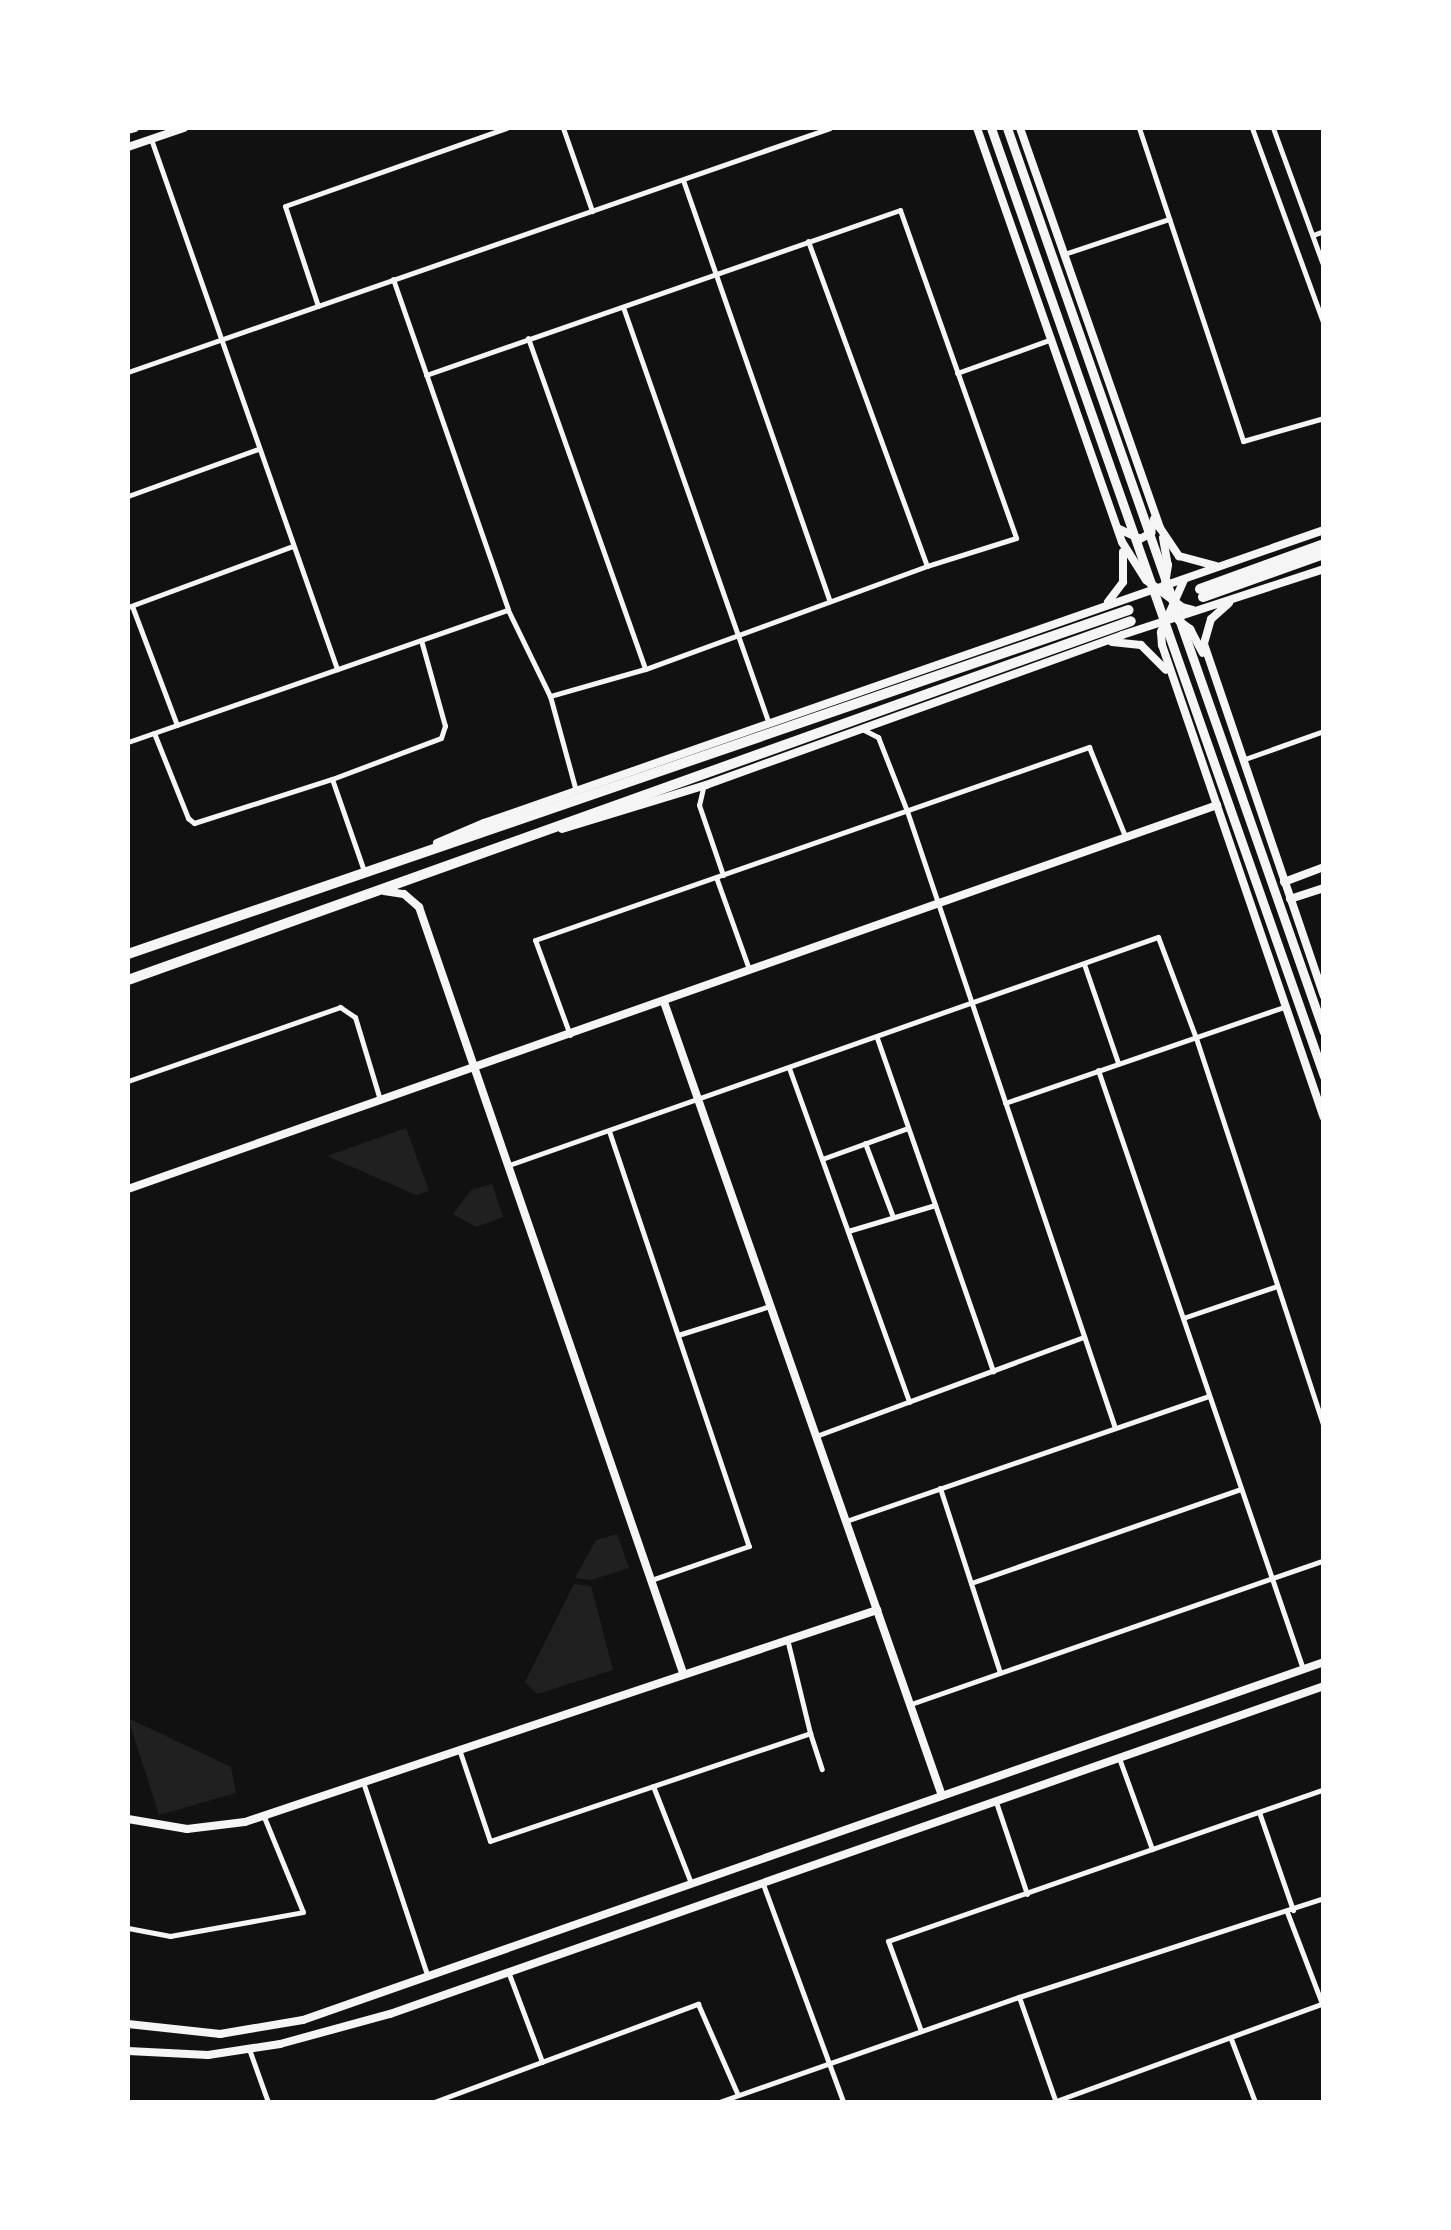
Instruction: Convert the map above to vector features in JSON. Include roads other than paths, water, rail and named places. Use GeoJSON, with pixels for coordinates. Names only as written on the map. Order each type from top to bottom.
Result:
{"type":"FeatureCollection","features":[{"type":"Feature","properties":{"kind":"highway"},"geometry":{"type":"LineString","coordinates":[[1202,598],[1324,544]]}},
{"type":"Feature","properties":{"kind":"highway"},"geometry":{"type":"LineString","coordinates":[[1202,598],[1324,554]]}},
{"type":"Feature","properties":{"kind":"highway"},"geometry":{"type":"LineString","coordinates":[[128,954],[405,857],[496,831],[1130,616],[607,806],[536,836],[128,980]]}},
{"type":"Feature","properties":{"kind":"main road"},"geometry":{"type":"LineString","coordinates":[[990,128],[1324,1076]]}},
{"type":"Feature","properties":{"kind":"main road"},"geometry":{"type":"LineString","coordinates":[[1007,128],[1324,1032]]}},
{"type":"Feature","properties":{"kind":"street"},"geometry":{"type":"LineString","coordinates":[[128,130],[135,128]]}},
{"type":"Feature","properties":{"kind":"street"},"geometry":{"type":"LineString","coordinates":[[128,147],[184,128]]}},
{"type":"Feature","properties":{"kind":"street"},"geometry":{"type":"LineString","coordinates":[[318,306],[285,206],[507,128]]}},
{"type":"Feature","properties":{"kind":"street"},"geometry":{"type":"LineString","coordinates":[[563,128],[592,211]]}},
{"type":"Feature","properties":{"kind":"street"},"geometry":{"type":"LineString","coordinates":[[128,372],[830,128]]}},
{"type":"Feature","properties":{"kind":"street"},"geometry":{"type":"LineString","coordinates":[[977,128],[1116,526],[1140,575],[1182,607],[1202,598],[1232,600],[1324,569]]}},
{"type":"Feature","properties":{"kind":"street"},"geometry":{"type":"LineString","coordinates":[[1020,128],[1160,528],[1168,565],[1158,606],[1143,628]]}},
{"type":"Feature","properties":{"kind":"street"},"geometry":{"type":"LineString","coordinates":[[1138,128],[1243,441],[1324,418]]}},
{"type":"Feature","properties":{"kind":"street"},"geometry":{"type":"LineString","coordinates":[[1252,128],[1324,324]]}},
{"type":"Feature","properties":{"kind":"street"},"geometry":{"type":"LineString","coordinates":[[1273,128],[1324,268]]}},
{"type":"Feature","properties":{"kind":"street"},"geometry":{"type":"LineString","coordinates":[[152,139],[337,670]]}},
{"type":"Feature","properties":{"kind":"street"},"geometry":{"type":"LineString","coordinates":[[683,180],[830,601]]}},
{"type":"Feature","properties":{"kind":"street"},"geometry":{"type":"LineString","coordinates":[[426,375],[900,210],[1016,538],[927,566],[644,670],[550,696]]}},
{"type":"Feature","properties":{"kind":"street"},"geometry":{"type":"LineString","coordinates":[[1064,254],[1169,219]]}},
{"type":"Feature","properties":{"kind":"street"},"geometry":{"type":"LineString","coordinates":[[1313,235],[1324,231]]}},
{"type":"Feature","properties":{"kind":"street"},"geometry":{"type":"LineString","coordinates":[[808,241],[927,566]]}},
{"type":"Feature","properties":{"kind":"street"},"geometry":{"type":"LineString","coordinates":[[393,279],[508,610],[550,696],[576,790]]}},
{"type":"Feature","properties":{"kind":"street"},"geometry":{"type":"LineString","coordinates":[[623,307],[769,723]]}},
{"type":"Feature","properties":{"kind":"street"},"geometry":{"type":"LineString","coordinates":[[528,338],[644,670]]}},
{"type":"Feature","properties":{"kind":"street"},"geometry":{"type":"LineString","coordinates":[[958,373],[1052,339]]}},
{"type":"Feature","properties":{"kind":"street"},"geometry":{"type":"LineString","coordinates":[[128,496],[258,449]]}},
{"type":"Feature","properties":{"kind":"street"},"geometry":{"type":"LineString","coordinates":[[1116,526],[1128,536],[1140,539],[1151,533],[1155,515]]}},
{"type":"Feature","properties":{"kind":"street"},"geometry":{"type":"LineString","coordinates":[[1160,528],[1186,561],[1225,565]]}},
{"type":"Feature","properties":{"kind":"street"},"geometry":{"type":"LineString","coordinates":[[405,857],[576,790],[1324,530]]}},
{"type":"Feature","properties":{"kind":"street"},"geometry":{"type":"LineString","coordinates":[[1104,605],[1123,582],[1122,542]]}},
{"type":"Feature","properties":{"kind":"street"},"geometry":{"type":"LineString","coordinates":[[1281,545],[1273,556],[1273,570],[1294,579]]}},
{"type":"Feature","properties":{"kind":"street"},"geometry":{"type":"LineString","coordinates":[[176,725],[129,606],[293,546]]}},
{"type":"Feature","properties":{"kind":"street"},"geometry":{"type":"LineString","coordinates":[[1187,578],[1173,600],[1162,644],[1324,1117]]}},
{"type":"Feature","properties":{"kind":"street"},"geometry":{"type":"LineString","coordinates":[[1133,596],[1158,606],[1194,635],[1212,671]]}},
{"type":"Feature","properties":{"kind":"street"},"geometry":{"type":"LineString","coordinates":[[536,836],[706,784],[1107,643],[1170,618],[1202,598]]}},
{"type":"Feature","properties":{"kind":"street"},"geometry":{"type":"LineString","coordinates":[[1232,600],[1207,627],[1204,644],[1324,996]]}},
{"type":"Feature","properties":{"kind":"street"},"geometry":{"type":"LineString","coordinates":[[128,742],[508,610]]}},
{"type":"Feature","properties":{"kind":"street"},"geometry":{"type":"LineString","coordinates":[[1037,630],[1052,631],[1061,637],[1062,651],[1052,662]]}},
{"type":"Feature","properties":{"kind":"street"},"geometry":{"type":"LineString","coordinates":[[154,733],[188,818],[194,823],[332,779],[441,738],[445,726],[421,640]]}},
{"type":"Feature","properties":{"kind":"street"},"geometry":{"type":"LineString","coordinates":[[1107,643],[1141,645],[1154,654],[1172,678]]}},
{"type":"Feature","properties":{"kind":"street"},"geometry":{"type":"LineString","coordinates":[[1193,735],[1201,717],[1215,715],[1228,721]]}},
{"type":"Feature","properties":{"kind":"street"},"geometry":{"type":"LineString","coordinates":[[860,730],[878,738],[907,811],[1114,1428]]}},
{"type":"Feature","properties":{"kind":"street"},"geometry":{"type":"LineString","coordinates":[[1242,760],[1324,731]]}},
{"type":"Feature","properties":{"kind":"street"},"geometry":{"type":"LineString","coordinates":[[570,1035],[536,940],[1090,747],[1126,839]]}},
{"type":"Feature","properties":{"kind":"street"},"geometry":{"type":"LineString","coordinates":[[332,779],[364,871]]}},
{"type":"Feature","properties":{"kind":"street"},"geometry":{"type":"LineString","coordinates":[[706,784],[699,805],[750,972]]}},
{"type":"Feature","properties":{"kind":"street"},"geometry":{"type":"LineString","coordinates":[[128,1189],[1217,805]]}},
{"type":"Feature","properties":{"kind":"street"},"geometry":{"type":"LineString","coordinates":[[1284,882],[1324,867]]}},
{"type":"Feature","properties":{"kind":"street"},"geometry":{"type":"LineString","coordinates":[[1290,899],[1324,888]]}},
{"type":"Feature","properties":{"kind":"street"},"geometry":{"type":"LineString","coordinates":[[380,890],[404,894],[419,907],[472,1070],[684,1672]]}},
{"type":"Feature","properties":{"kind":"street"},"geometry":{"type":"LineString","coordinates":[[506,1166],[1158,937],[1196,1038],[1324,1426]]}},
{"type":"Feature","properties":{"kind":"street"},"geometry":{"type":"LineString","coordinates":[[1084,964],[1118,1064]]}},
{"type":"Feature","properties":{"kind":"street"},"geometry":{"type":"LineString","coordinates":[[664,1002],[942,1796]]}},
{"type":"Feature","properties":{"kind":"street"},"geometry":{"type":"LineString","coordinates":[[1005,1103],[1286,1006]]}},
{"type":"Feature","properties":{"kind":"street"},"geometry":{"type":"LineString","coordinates":[[128,1081],[340,1007],[355,1017],[380,1100]]}},
{"type":"Feature","properties":{"kind":"street"},"geometry":{"type":"LineString","coordinates":[[876,1038],[992,1370]]}},
{"type":"Feature","properties":{"kind":"street"},"geometry":{"type":"LineString","coordinates":[[789,1068],[909,1402]]}},
{"type":"Feature","properties":{"kind":"street"},"geometry":{"type":"LineString","coordinates":[[1098,1070],[1303,1669]]}},
{"type":"Feature","properties":{"kind":"street"},"geometry":{"type":"LineString","coordinates":[[822,1159],[908,1128]]}},
{"type":"Feature","properties":{"kind":"street"},"geometry":{"type":"LineString","coordinates":[[609,1131],[749,1546],[651,1580]]}},
{"type":"Feature","properties":{"kind":"street"},"geometry":{"type":"LineString","coordinates":[[865,1144],[893,1218]]}},
{"type":"Feature","properties":{"kind":"street"},"geometry":{"type":"LineString","coordinates":[[848,1232],[935,1204]]}},
{"type":"Feature","properties":{"kind":"street"},"geometry":{"type":"LineString","coordinates":[[1183,1318],[1277,1286]]}},
{"type":"Feature","properties":{"kind":"street"},"geometry":{"type":"LineString","coordinates":[[678,1334],[770,1306]]}},
{"type":"Feature","properties":{"kind":"street"},"geometry":{"type":"LineString","coordinates":[[816,1436],[1084,1337]]}},
{"type":"Feature","properties":{"kind":"street"},"geometry":{"type":"LineString","coordinates":[[846,1521],[1209,1396]]}},
{"type":"Feature","properties":{"kind":"street"},"geometry":{"type":"LineString","coordinates":[[940,1488],[1000,1673]]}},
{"type":"Feature","properties":{"kind":"street"},"geometry":{"type":"LineString","coordinates":[[971,1583],[1241,1489]]}},
{"type":"Feature","properties":{"kind":"street"},"geometry":{"type":"LineString","coordinates":[[910,1704],[1324,1560]]}},
{"type":"Feature","properties":{"kind":"street"},"geometry":{"type":"LineString","coordinates":[[128,1819],[187,1829],[264,1816],[877,1610]]}},
{"type":"Feature","properties":{"kind":"street"},"geometry":{"type":"LineString","coordinates":[[787,1639],[822,1769]]}},
{"type":"Feature","properties":{"kind":"street"},"geometry":{"type":"LineString","coordinates":[[128,2024],[220,2034],[303,2020],[1324,1662]]}},
{"type":"Feature","properties":{"kind":"street"},"geometry":{"type":"LineString","coordinates":[[128,2051],[208,2056],[390,2014],[1324,1686]]}},
{"type":"Feature","properties":{"kind":"street"},"geometry":{"type":"LineString","coordinates":[[459,1750],[490,1841],[810,1733]]}},
{"type":"Feature","properties":{"kind":"street"},"geometry":{"type":"LineString","coordinates":[[1120,1758],[1152,1850]]}},
{"type":"Feature","properties":{"kind":"street"},"geometry":{"type":"LineString","coordinates":[[363,1782],[426,1974]]}},
{"type":"Feature","properties":{"kind":"street"},"geometry":{"type":"LineString","coordinates":[[653,1786],[690,1883]]}},
{"type":"Feature","properties":{"kind":"street"},"geometry":{"type":"LineString","coordinates":[[921,2031],[888,1942],[1324,1789]]}},
{"type":"Feature","properties":{"kind":"street"},"geometry":{"type":"LineString","coordinates":[[996,1802],[1028,1894]]}},
{"type":"Feature","properties":{"kind":"street"},"geometry":{"type":"LineString","coordinates":[[1018,1997],[1056,2102],[1323,2005],[1260,1812]]}},
{"type":"Feature","properties":{"kind":"street"},"geometry":{"type":"LineString","coordinates":[[128,1928],[170,1936],[304,1912],[264,1816]]}},
{"type":"Feature","properties":{"kind":"street"},"geometry":{"type":"LineString","coordinates":[[763,1884],[842,2102]]}},
{"type":"Feature","properties":{"kind":"street"},"geometry":{"type":"LineString","coordinates":[[718,2102],[1018,1997],[1324,1898]]}},
{"type":"Feature","properties":{"kind":"street"},"geometry":{"type":"LineString","coordinates":[[510,1974],[542,2062]]}},
{"type":"Feature","properties":{"kind":"street"},"geometry":{"type":"LineString","coordinates":[[434,2102],[698,2004],[738,2096]]}},
{"type":"Feature","properties":{"kind":"street"},"geometry":{"type":"LineString","coordinates":[[1231,2039],[1255,2102]]}},
{"type":"Feature","properties":{"kind":"street"},"geometry":{"type":"LineString","coordinates":[[250,2049],[268,2102]]}}]}
